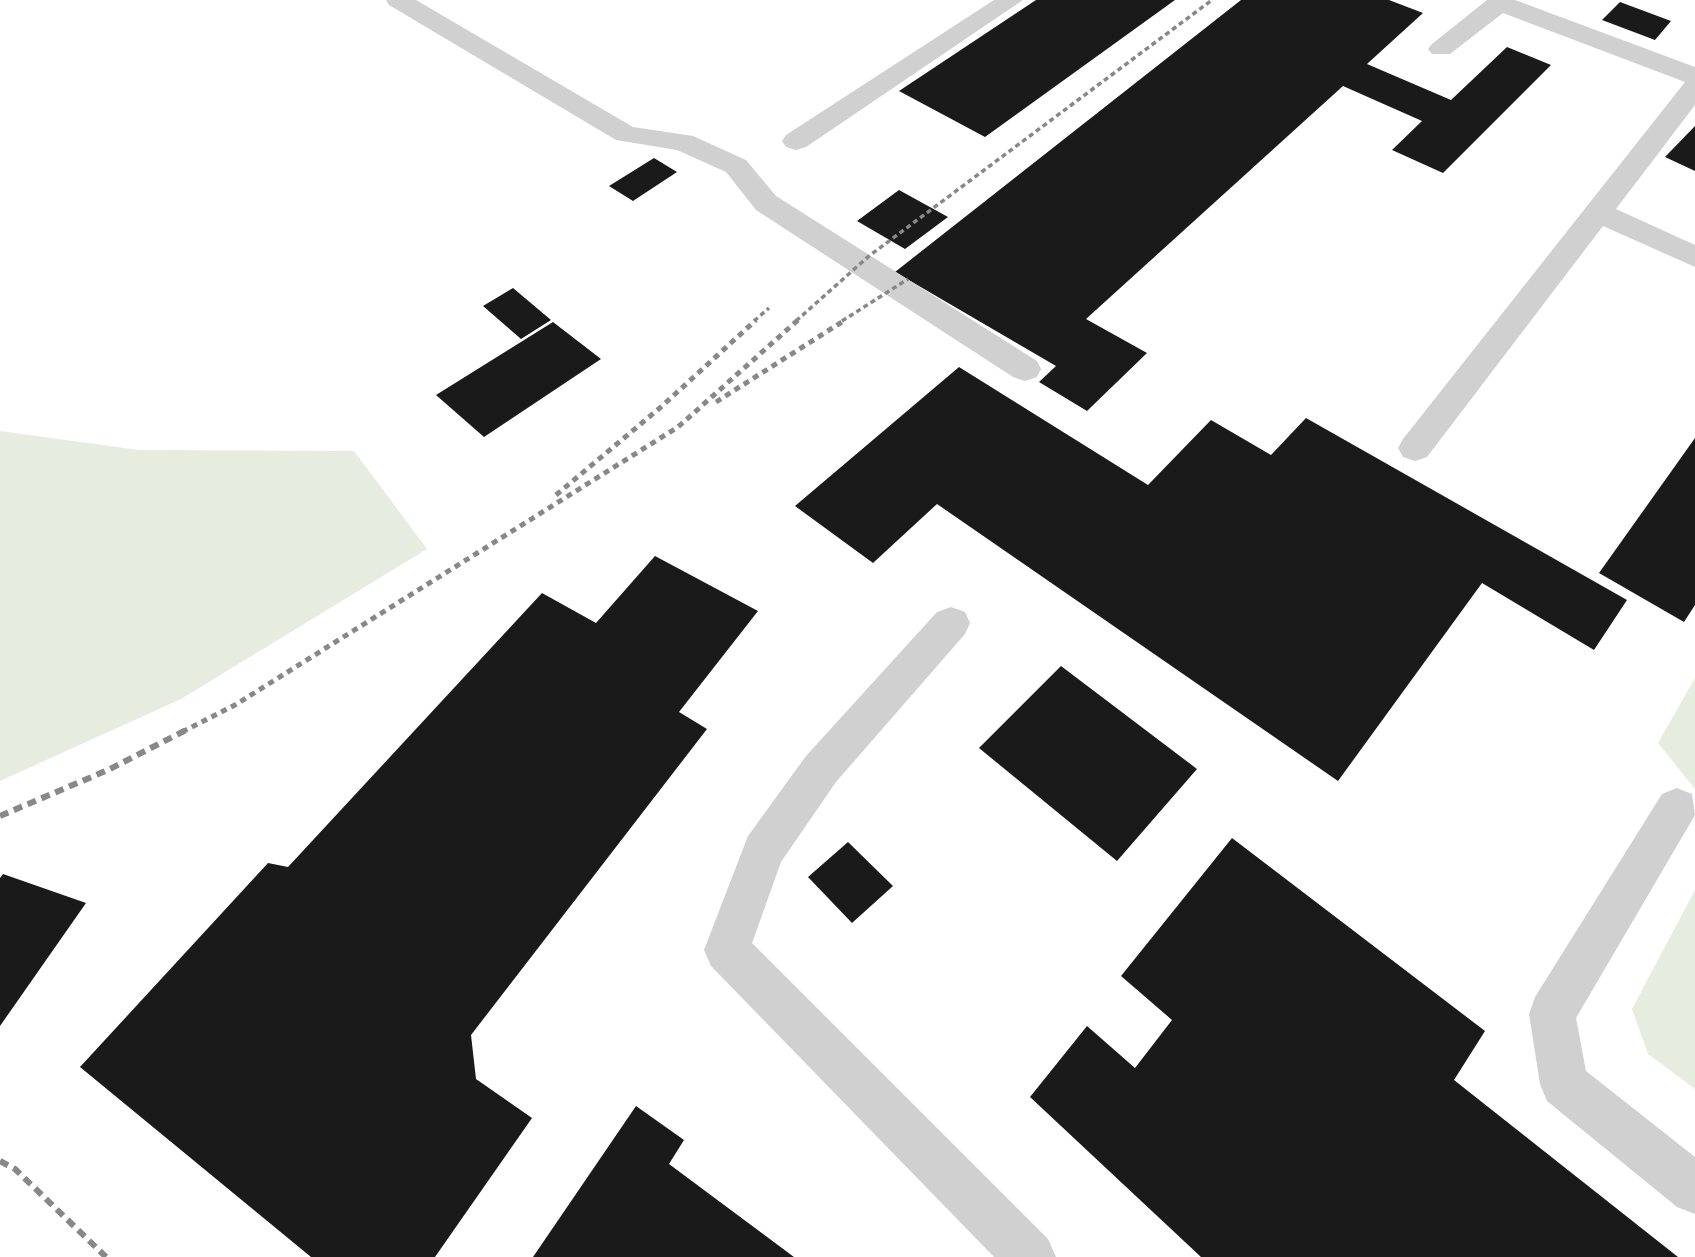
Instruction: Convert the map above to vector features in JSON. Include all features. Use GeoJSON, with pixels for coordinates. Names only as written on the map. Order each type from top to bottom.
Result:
{"type":"FeatureCollection","features":[{"type":"Feature","properties":{"kind":"lane"},"geometry":{"type":"LineString","coordinates":[[398,0],[626,134],[682,142],[736,166],[766,202],[1026,369]]}},
{"type":"Feature","properties":{"kind":"lane"},"geometry":{"type":"LineString","coordinates":[[796,141],[1011,0]]}},
{"type":"Feature","properties":{"kind":"lane"},"geometry":{"type":"LineString","coordinates":[[1441,49],[1502,1],[1695,76]]}},
{"type":"Feature","properties":{"kind":"lane"},"geometry":{"type":"LineString","coordinates":[[1415,448],[1695,87]]}},
{"type":"Feature","properties":{"kind":"lane"},"geometry":{"type":"LineString","coordinates":[[1598,212],[1695,257]]}},
{"type":"Feature","properties":{"kind":"lane"},"geometry":{"type":"LineString","coordinates":[[951,623],[821,769],[763,851],[727,950],[1030,1257]]}},
{"type":"Feature","properties":{"kind":"lane"},"geometry":{"type":"LineString","coordinates":[[1677,808],[1552,1014],[1564,1084],[1695,1189]]}},
{"type":"Feature","properties":{"kind":"shaded area"},"geometry":{"type":"Polygon","coordinates":[[[0,431],[139,450],[354,451],[427,549],[181,699],[0,781],[0,431]]]}},
{"type":"Feature","properties":{"kind":"shaded area"},"geometry":{"type":"Polygon","coordinates":[[[1695,678],[1695,789],[1658,743],[1695,678]]]}},
{"type":"Feature","properties":{"kind":"shaded area"},"geometry":{"type":"Polygon","coordinates":[[[1695,890],[1695,1089],[1648,1054],[1632,1009],[1695,890]]]}},
{"type":"Feature","properties":{"kind":"building"},"geometry":{"type":"Polygon","coordinates":[[[1036,0],[1175,0],[985,137],[899,91],[1036,0]]]}},
{"type":"Feature","properties":{"kind":"building"},"geometry":{"type":"Polygon","coordinates":[[[1241,0],[1389,0],[1423,13],[1367,64],[1451,100],[1507,47],[1551,65],[1443,173],[1392,150],[1422,121],[1343,86],[1086,319],[1147,353],[1087,411],[1039,382],[1056,366],[895,272],[1241,0]]]}},
{"type":"Feature","properties":{"kind":"building"},"geometry":{"type":"Polygon","coordinates":[[[1620,2],[1671,21],[1655,40],[1602,20],[1620,2]]]}},
{"type":"Feature","properties":{"kind":"building"},"geometry":{"type":"Polygon","coordinates":[[[1695,126],[1695,171],[1665,157],[1695,126]]]}},
{"type":"Feature","properties":{"kind":"building"},"geometry":{"type":"Polygon","coordinates":[[[654,158],[677,172],[633,201],[609,186],[654,158]]]}},
{"type":"Feature","properties":{"kind":"building"},"geometry":{"type":"Polygon","coordinates":[[[899,190],[948,217],[905,249],[857,221],[899,190]]]}},
{"type":"Feature","properties":{"kind":"building"},"geometry":{"type":"Polygon","coordinates":[[[513,288],[551,320],[521,339],[483,306],[513,288]]]}},
{"type":"Feature","properties":{"kind":"building"},"geometry":{"type":"Polygon","coordinates":[[[553,322],[601,359],[484,437],[436,395],[553,322]]]}},
{"type":"Feature","properties":{"kind":"building"},"geometry":{"type":"Polygon","coordinates":[[[959,367],[1148,485],[1211,420],[1271,455],[1306,418],[1627,600],[1594,650],[1482,583],[1338,781],[937,504],[873,563],[795,506],[959,367]]]}},
{"type":"Feature","properties":{"kind":"building"},"geometry":{"type":"Polygon","coordinates":[[[1695,438],[1695,605],[1684,622],[1599,573],[1695,438]]]}},
{"type":"Feature","properties":{"kind":"building"},"geometry":{"type":"Polygon","coordinates":[[[655,556],[758,611],[679,712],[707,729],[471,1035],[476,1079],[532,1118],[435,1257],[311,1257],[80,1067],[268,863],[288,867],[542,593],[596,623],[655,556]]]}},
{"type":"Feature","properties":{"kind":"building"},"geometry":{"type":"Polygon","coordinates":[[[1061,666],[1197,769],[1117,861],[979,748],[1061,666]]]}},
{"type":"Feature","properties":{"kind":"building"},"geometry":{"type":"Polygon","coordinates":[[[1232,838],[1485,1031],[1454,1080],[1678,1257],[1201,1257],[1030,1097],[1087,1026],[1135,1068],[1172,1020],[1121,976],[1232,838]]]}},
{"type":"Feature","properties":{"kind":"building"},"geometry":{"type":"Polygon","coordinates":[[[848,842],[893,886],[852,923],[808,877],[848,842]]]}},
{"type":"Feature","properties":{"kind":"building"},"geometry":{"type":"Polygon","coordinates":[[[3,874],[86,903],[0,1026],[0,878],[3,874]]]}},
{"type":"Feature","properties":{"kind":"building"},"geometry":{"type":"Polygon","coordinates":[[[636,1106],[684,1140],[669,1164],[794,1257],[533,1257],[636,1106]]]}},
{"type":"Feature","properties":{"kind":"railway"},"geometry":{"type":"LineString","coordinates":[[796,321],[869,256],[1212,0]]}},
{"type":"Feature","properties":{"kind":"railway"},"geometry":{"type":"LineString","coordinates":[[842,321],[908,279]]}},
{"type":"Feature","properties":{"kind":"railway"},"geometry":{"type":"LineString","coordinates":[[754,321],[769,308]]}},
{"type":"Feature","properties":{"kind":"railway"},"geometry":{"type":"LineString","coordinates":[[556,495],[661,407],[756,320]]}},
{"type":"Feature","properties":{"kind":"railway"},"geometry":{"type":"LineString","coordinates":[[182,732],[235,705],[678,427],[798,320]]}},
{"type":"Feature","properties":{"kind":"railway"},"geometry":{"type":"LineString","coordinates":[[716,402],[845,320]]}},
{"type":"Feature","properties":{"kind":"railway"},"geometry":{"type":"LineString","coordinates":[[0,816],[108,770],[186,730]]}},
{"type":"Feature","properties":{"kind":"railway"},"geometry":{"type":"LineString","coordinates":[[0,1161],[15,1169],[106,1257]]}}]}
